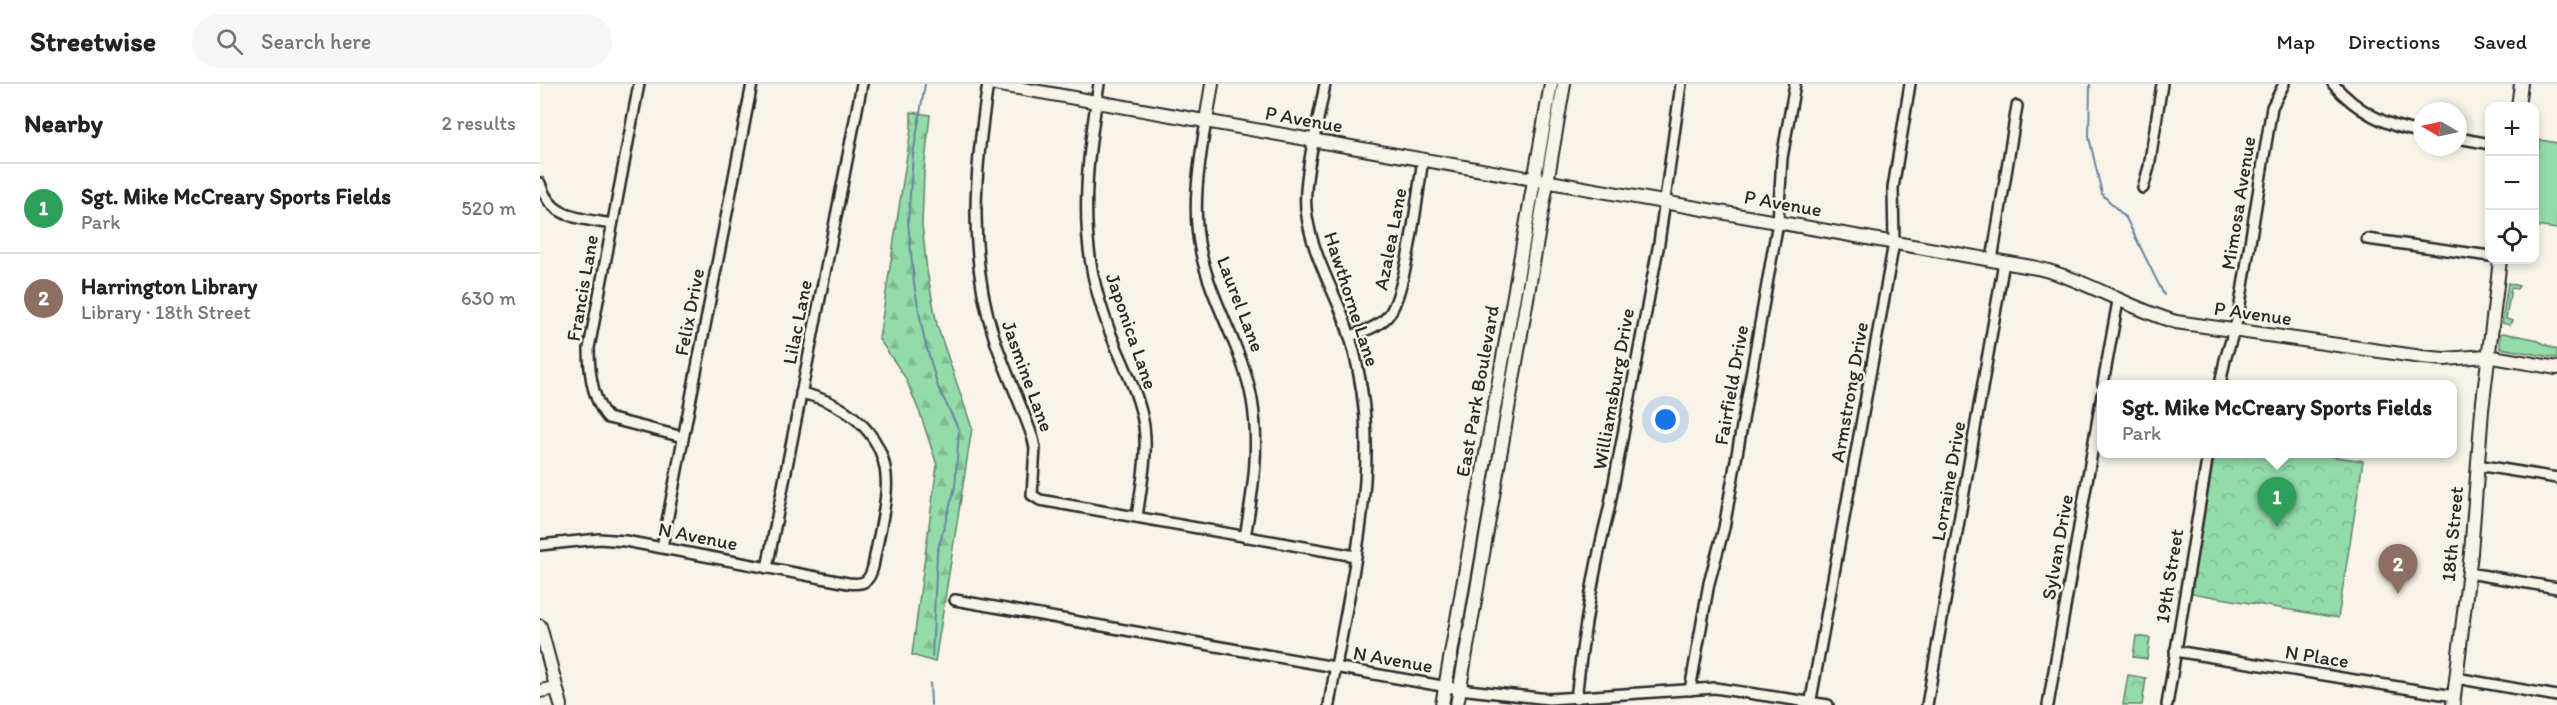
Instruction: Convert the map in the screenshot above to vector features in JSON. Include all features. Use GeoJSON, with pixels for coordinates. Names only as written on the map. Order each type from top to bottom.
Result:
{"type":"FeatureCollection","features":[{"type":"Feature","properties":{"kind":"street","name":"Francis Lane"},"geometry":{"type":"LineString","coordinates":[[639,84],[589,348],[589,364],[601,411],[608,418],[683,437]]}},
{"type":"Feature","properties":{"kind":"street","name":"Felix Drive"},"geometry":{"type":"LineString","coordinates":[[662,547],[752,84]]}},
{"type":"Feature","properties":{"kind":"street","name":"Lilac Lane"},"geometry":{"type":"LineString","coordinates":[[767,568],[862,84]]}},
{"type":"Feature","properties":{"kind":"street","name":"Jasmine Lane"},"geometry":{"type":"LineString","coordinates":[[988,84],[975,184],[974,218],[981,278],[994,336],[1033,439],[1032,495],[1040,500],[1355,556]]}},
{"type":"Feature","properties":{"kind":"street","name":"P Avenue"},"geometry":{"type":"LineString","coordinates":[[995,84],[2051,271],[2118,301],[2176,322],[2433,358],[2487,356],[2557,368]]}},
{"type":"Feature","properties":{"kind":"street","name":"Japonica Lane"},"geometry":{"type":"LineString","coordinates":[[1099,84],[1086,175],[1088,241],[1104,315],[1133,388],[1144,425],[1145,452],[1137,517]]}},
{"type":"Feature","properties":{"kind":"street","name":"Laurel Lane"},"geometry":{"type":"LineString","coordinates":[[1212,84],[1197,182],[1197,219],[1201,253],[1244,368],[1252,399],[1256,432],[1254,478],[1245,537]]}},
{"type":"Feature","properties":{"kind":"street","name":"Hawthorne Lane"},"geometry":{"type":"LineString","coordinates":[[1324,84],[1306,198],[1307,217],[1315,249],[1350,336],[1362,389],[1366,465],[1355,556],[1329,705]]}},
{"type":"Feature","properties":{"kind":"street","name":"East Park Boulevard"},"geometry":{"type":"LineString","coordinates":[[1457,705],[1541,179],[1551,84]]}},
{"type":"Feature","properties":{"kind":"street","name":"East Park Boulevard"},"geometry":{"type":"LineString","coordinates":[[1442,705],[1541,179],[1564,84]]}},
{"type":"Feature","properties":{"kind":"street","name":"Williamsburg Drive"},"geometry":{"type":"LineString","coordinates":[[1576,699],[1583,645],[1659,243],[1681,84]]}},
{"type":"Feature","properties":{"kind":"street","name":"Fairfield Drive"},"geometry":{"type":"LineString","coordinates":[[1690,690],[1709,583],[1724,528],[1778,222],[1782,159],[1795,84]]}},
{"type":"Feature","properties":{"kind":"street","name":"Armstrong Drive"},"geometry":{"type":"LineString","coordinates":[[1811,703],[1894,243],[1893,188],[1910,84]]}},
{"type":"Feature","properties":{"kind":"street"},"geometry":{"type":"LineString","coordinates":[[2143,188],[2149,167],[2162,84]]}},
{"type":"Feature","properties":{"kind":"street","name":"Mimosa Avenue"},"geometry":{"type":"LineString","coordinates":[[2234,330],[2272,107],[2284,84]]}},
{"type":"Feature","properties":{"kind":"street"},"geometry":{"type":"LineString","coordinates":[[2333,84],[2351,102],[2375,118],[2395,127],[2413,130]]}},
{"type":"Feature","properties":{"kind":"street"},"geometry":{"type":"LineString","coordinates":[[2519,102],[2521,84]]}},
{"type":"Feature","properties":{"kind":"street","name":"Lorraine Drive"},"geometry":{"type":"LineString","coordinates":[[1927,705],[1998,261],[2017,106]]}},
{"type":"Feature","properties":{"kind":"street"},"geometry":{"type":"LineString","coordinates":[[2467,140],[2485,143]]}},
{"type":"Feature","properties":{"kind":"street","name":"Azalea Lane"},"geometry":{"type":"LineString","coordinates":[[1350,336],[1384,321],[1398,300],[1424,159]]}},
{"type":"Feature","properties":{"kind":"street"},"geometry":{"type":"LineString","coordinates":[[540,183],[545,199],[558,211],[612,224]]}},
{"type":"Feature","properties":{"kind":"street"},"geometry":{"type":"LineString","coordinates":[[2367,239],[2485,255]]}},
{"type":"Feature","properties":{"kind":"street","name":"18th Street"},"geometry":{"type":"LineString","coordinates":[[2453,700],[2469,573],[2487,356],[2499,264]]}},
{"type":"Feature","properties":{"kind":"street"},"geometry":{"type":"LineString","coordinates":[[2104,380],[2118,301]]}},
{"type":"Feature","properties":{"kind":"street"},"geometry":{"type":"LineString","coordinates":[[2221,380],[2234,330]]}},
{"type":"Feature","properties":{"kind":"street","name":"N Avenue"},"geometry":{"type":"LineString","coordinates":[[540,546],[599,539],[662,547],[862,584],[870,579],[886,494],[885,471],[874,441],[852,414],[829,401],[801,393]]}},
{"type":"Feature","properties":{"kind":"street","name":"Sylvan Drive"},"geometry":{"type":"LineString","coordinates":[[2048,705],[2097,424]]}},
{"type":"Feature","properties":{"kind":"street","name":"19th Street"},"geometry":{"type":"LineString","coordinates":[[2166,705],[2207,458]]}},
{"type":"Feature","properties":{"kind":"street"},"geometry":{"type":"LineString","coordinates":[[2477,465],[2557,478]]}},
{"type":"Feature","properties":{"kind":"street"},"geometry":{"type":"LineString","coordinates":[[2469,573],[2557,588]]}},
{"type":"Feature","properties":{"kind":"street","name":"N Avenue"},"geometry":{"type":"LineString","coordinates":[[955,600],[1459,689],[1530,699],[1576,699],[1726,688],[1828,705]]}},
{"type":"Feature","properties":{"kind":"street"},"geometry":{"type":"LineString","coordinates":[[540,626],[561,705]]}},
{"type":"Feature","properties":{"kind":"street","name":"N Place"},"geometry":{"type":"LineString","coordinates":[[2175,651],[2453,700]]}},
{"type":"Feature","properties":{"kind":"street"},"geometry":{"type":"LineString","coordinates":[[2456,678],[2557,696]]}},
{"type":"Feature","properties":{"kind":"street"},"geometry":{"type":"LineString","coordinates":[[540,691],[556,688]]}},
{"type":"Feature","properties":{"kind":"street"},"geometry":{"type":"LineString","coordinates":[[540,697],[542,705]]}},
{"type":"Feature","properties":{"kind":"green space"},"geometry":{"type":"Polygon","coordinates":[[[911,112],[930,115],[924,172],[922,225],[927,271],[937,325],[972,428],[935,662],[912,655],[937,465],[905,377],[879,339],[911,129],[911,112]]]}},
{"type":"Feature","properties":{"kind":"green space"},"geometry":{"type":"Polygon","coordinates":[[[2540,140],[2557,143],[2557,229],[2539,227],[2540,140]]]}},
{"type":"Feature","properties":{"kind":"green space"},"geometry":{"type":"Polygon","coordinates":[[[2508,283],[2519,286],[2517,289],[2511,288],[2506,319],[2513,321],[2510,325],[2502,323],[2508,283]]]}},
{"type":"Feature","properties":{"kind":"green space"},"geometry":{"type":"Polygon","coordinates":[[[2500,334],[2534,339],[2557,350],[2557,358],[2500,348],[2500,334]]]}},
{"type":"Feature","properties":{"kind":"green space"},"geometry":{"type":"Polygon","coordinates":[[[2213,458],[2343,458],[2363,461],[2338,618],[2191,593],[2213,458]]]}},
{"type":"Feature","properties":{"kind":"green space"},"geometry":{"type":"Polygon","coordinates":[[[2136,636],[2150,638],[2147,659],[2133,657],[2136,636]]]}},
{"type":"Feature","properties":{"kind":"green space"},"geometry":{"type":"Polygon","coordinates":[[[2128,675],[2146,678],[2142,705],[2123,705],[2128,675]]]}},
{"type":"Feature","properties":{"kind":"waterway"},"geometry":{"type":"LineString","coordinates":[[925,84],[913,155],[908,221],[914,284],[924,338],[938,387],[959,430],[955,487],[937,553],[932,657]]}},
{"type":"Feature","properties":{"kind":"waterway"},"geometry":{"type":"LineString","coordinates":[[2090,84],[2089,137],[2102,194],[2126,218],[2164,295]]}},
{"type":"Feature","properties":{"kind":"waterway"},"geometry":{"type":"LineString","coordinates":[[930,683],[931,705]]}},
{"type":"Feature","properties":{"kind":"place","name":"Sgt. Mike McCreary Sports Fields"},"geometry":{"type":"Point","coordinates":[2277,527]}},
{"type":"Feature","properties":{"kind":"place","name":"Harrington Library"},"geometry":{"type":"Point","coordinates":[2398,594]}}]}
